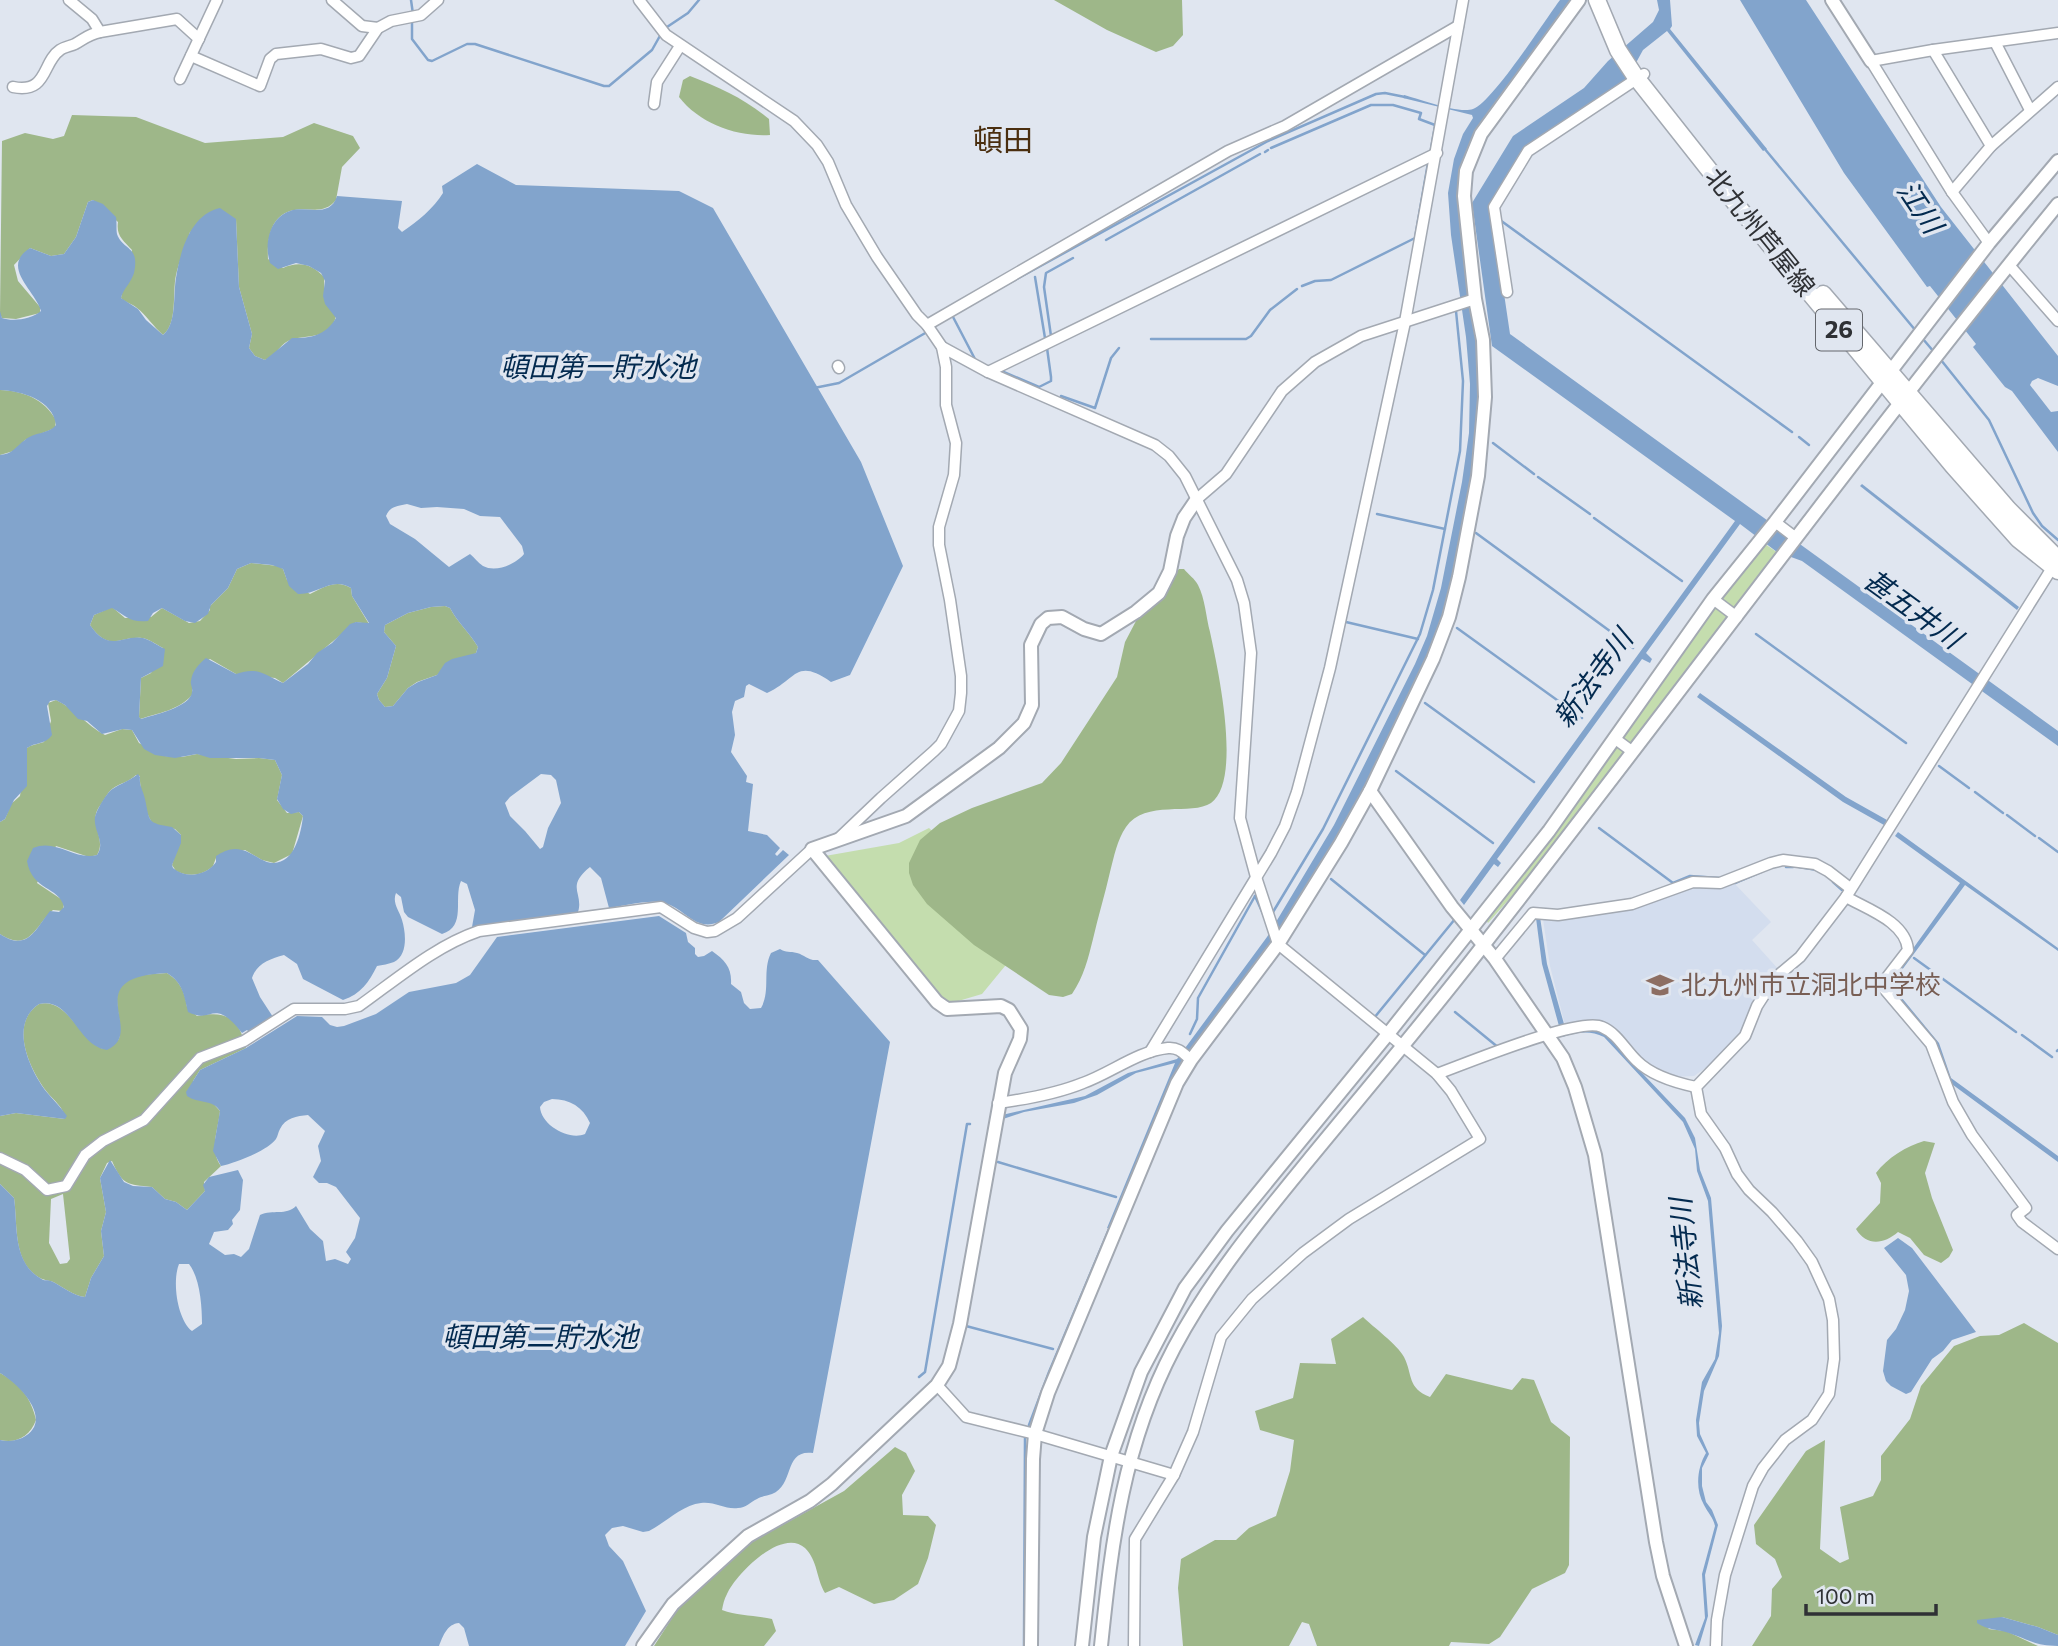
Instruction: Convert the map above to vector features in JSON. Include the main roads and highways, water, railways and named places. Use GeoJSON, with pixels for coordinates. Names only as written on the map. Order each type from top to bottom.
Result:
{"type":"FeatureCollection","features":[{"type":"Feature","properties":{"kind":"main road","name":"北九州芦屋線"},"geometry":{"type":"LineString","coordinates":[[1597,0],[1639,75],[1998,518],[2018,539],[2056,566]]}},
{"type":"Feature","properties":{"kind":"main road","name":"北九州芦屋線"},"geometry":{"type":"LineString","coordinates":[[1607,0],[1622,48]]}},
{"type":"Feature","properties":{"kind":"water"},"geometry":{"type":"Polygon","coordinates":[[[1560,0],[1573,0],[1493,109],[1459,202],[1480,367],[1479,427],[1475,466],[1453,580],[1435,640],[1339,837],[1296,908],[1179,1067],[1111,1229],[1107,1228],[1175,1063],[1136,1073],[1097,1095],[1074,1103],[1024,1112],[1003,1119],[1002,1115],[1085,1096],[1128,1073],[1177,1059],[1267,937],[1334,825],[1415,664],[1427,636],[1441,588],[1469,433],[1470,384],[1466,337],[1451,235],[1448,193],[1454,159],[1463,134],[1473,118],[1472,115],[1403,98],[1404,95],[1449,108],[1473,109],[1493,92],[1505,77],[1560,0]]]}},
{"type":"Feature","properties":{"kind":"water"},"geometry":{"type":"Polygon","coordinates":[[[1657,0],[1670,0],[1670,29],[1767,149],[1763,151],[1667,31],[1643,50],[1626,81],[1527,149],[1491,206],[1510,334],[2058,731],[2058,746],[1802,561],[1777,552],[1740,524],[1646,653],[1652,659],[1650,663],[1642,659],[1497,859],[1501,863],[1498,867],[1494,864],[1464,905],[1460,900],[1735,521],[1492,346],[1472,203],[1513,136],[1584,88],[1608,61],[1653,22],[1659,10],[1657,0]]]}},
{"type":"Feature","properties":{"kind":"water","name":"江川"},"geometry":{"type":"Polygon","coordinates":[[[1740,0],[1806,0],[1941,207],[2058,356],[2058,386],[2038,378],[2030,385],[2051,412],[2058,411],[2058,452],[2012,391],[2005,387],[1973,347],[1976,344],[1930,286],[1927,287],[1844,173],[1740,0]]]}},
{"type":"Feature","properties":{"kind":"water","name":"頓田第一貯水池"},"geometry":{"type":"Polygon","coordinates":[[[477,164],[516,185],[679,191],[713,208],[861,462],[903,566],[850,675],[831,682],[810,671],[803,671],[767,693],[749,684],[744,697],[735,701],[732,712],[735,735],[731,752],[747,776],[746,782],[753,784],[748,831],[767,835],[780,848],[775,854],[777,856],[783,850],[789,855],[719,922],[711,924],[697,922],[671,906],[658,902],[609,908],[601,878],[590,867],[578,880],[578,912],[472,927],[475,910],[467,884],[461,881],[457,918],[450,930],[442,934],[408,917],[404,912],[401,897],[396,893],[395,903],[405,937],[404,949],[399,959],[377,966],[364,987],[343,1000],[303,979],[297,964],[284,955],[269,960],[257,969],[252,978],[273,1017],[249,1032],[247,1030],[242,1033],[225,1016],[219,1014],[203,1016],[188,1012],[180,985],[167,973],[140,977],[125,984],[118,994],[121,1031],[118,1042],[107,1050],[88,1040],[59,1007],[39,1004],[25,1023],[23,1034],[28,1058],[45,1090],[67,1116],[65,1119],[16,1113],[0,1116],[0,934],[18,941],[24,940],[35,931],[50,911],[59,912],[64,907],[57,895],[34,878],[30,871],[27,861],[33,848],[50,846],[81,855],[97,855],[100,841],[95,817],[99,807],[111,790],[138,774],[151,820],[172,827],[181,835],[181,843],[172,865],[184,874],[207,870],[216,862],[216,856],[231,849],[245,851],[267,862],[276,863],[283,860],[289,856],[298,841],[303,816],[299,812],[291,814],[283,809],[277,799],[282,775],[275,760],[210,758],[197,754],[175,758],[155,755],[144,749],[132,730],[123,729],[102,734],[87,721],[78,719],[56,700],[50,701],[47,706],[52,735],[27,748],[27,786],[14,800],[5,819],[0,822],[0,455],[11,452],[29,437],[56,425],[49,409],[35,398],[0,390],[0,311],[2,318],[11,320],[28,318],[41,311],[22,279],[18,263],[30,248],[51,256],[64,254],[76,237],[88,202],[93,200],[103,204],[116,217],[117,234],[135,257],[134,273],[121,298],[138,309],[163,335],[171,324],[178,267],[184,246],[201,218],[220,208],[236,219],[239,287],[252,334],[249,348],[255,356],[265,360],[292,338],[322,332],[336,318],[325,304],[325,281],[321,273],[296,263],[278,269],[270,263],[268,240],[277,220],[290,211],[329,207],[337,196],[402,201],[398,228],[402,232],[435,204],[443,193],[442,186],[477,164]],[[407,504],[395,507],[386,516],[390,524],[415,539],[449,567],[470,554],[483,566],[500,568],[524,554],[522,546],[500,517],[480,516],[464,509],[421,508],[407,504]],[[251,563],[237,569],[228,588],[211,605],[208,614],[195,623],[185,621],[162,608],[153,613],[148,621],[132,620],[112,608],[94,615],[90,625],[104,639],[116,641],[143,638],[165,649],[163,666],[141,678],[141,719],[171,710],[185,702],[192,692],[193,674],[206,658],[236,674],[256,671],[283,683],[332,643],[350,624],[369,623],[352,596],[351,588],[344,585],[331,585],[298,594],[289,586],[283,569],[251,563]],[[431,607],[408,613],[385,625],[384,632],[396,646],[387,678],[377,694],[385,707],[393,706],[408,688],[437,675],[445,663],[476,653],[478,647],[450,608],[431,607]],[[541,774],[505,803],[510,816],[540,849],[561,803],[556,780],[551,775],[541,774]]]}},
{"type":"Feature","properties":{"kind":"water"},"geometry":{"type":"Polygon","coordinates":[[[1862,484],[2019,607],[2017,610],[1860,486],[1862,484]]]}},
{"type":"Feature","properties":{"kind":"water"},"geometry":{"type":"Polygon","coordinates":[[[1700,693],[1846,797],[1887,820],[1884,825],[1843,802],[1697,697],[1700,693]]]}},
{"type":"Feature","properties":{"kind":"water"},"geometry":{"type":"Polygon","coordinates":[[[1898,832],[2058,948],[2058,951],[1965,885],[1892,986],[1939,1043],[1951,1078],[2058,1156],[2058,1162],[1949,1082],[1940,1059],[1889,988],[1889,982],[1960,883],[1895,836],[1898,832]]]}},
{"type":"Feature","properties":{"kind":"water","name":"頓田第二貯水池"},"geometry":{"type":"Polygon","coordinates":[[[659,916],[686,933],[688,942],[695,948],[698,957],[712,951],[721,958],[729,969],[731,984],[741,992],[744,1003],[750,1009],[761,1008],[764,1001],[771,953],[780,949],[797,953],[818,960],[890,1042],[813,1453],[797,1456],[779,1489],[743,1507],[694,1504],[649,1531],[643,1532],[623,1526],[612,1528],[605,1535],[609,1546],[623,1561],[646,1611],[625,1646],[469,1646],[464,1628],[459,1623],[448,1628],[439,1646],[0,1646],[0,1440],[22,1438],[32,1431],[36,1422],[31,1403],[16,1385],[0,1373],[0,1184],[14,1198],[18,1242],[31,1271],[42,1279],[85,1297],[91,1278],[104,1256],[101,1231],[106,1212],[100,1178],[110,1160],[124,1182],[133,1186],[152,1187],[165,1199],[176,1202],[187,1210],[205,1191],[203,1185],[209,1177],[238,1170],[243,1180],[240,1210],[228,1230],[214,1232],[209,1244],[225,1255],[234,1254],[241,1257],[249,1249],[260,1215],[288,1211],[296,1206],[310,1229],[323,1241],[326,1261],[335,1259],[348,1264],[351,1259],[346,1252],[355,1238],[360,1218],[336,1187],[319,1183],[313,1177],[321,1161],[318,1146],[325,1131],[308,1115],[292,1118],[282,1125],[276,1139],[266,1148],[221,1166],[213,1151],[220,1111],[213,1105],[187,1096],[186,1092],[200,1070],[246,1048],[297,1016],[322,1017],[330,1025],[344,1026],[376,1014],[409,992],[456,983],[470,975],[497,937],[659,916]],[[552,1099],[540,1107],[545,1120],[564,1133],[579,1136],[585,1134],[590,1123],[584,1112],[570,1102],[552,1099]],[[179,1264],[177,1299],[183,1318],[192,1331],[202,1324],[200,1292],[189,1264],[179,1264]]]}},
{"type":"Feature","properties":{"kind":"water"},"geometry":{"type":"Polygon","coordinates":[[[1540,917],[1547,964],[1566,1031],[1596,1029],[1604,1033],[1685,1118],[1695,1138],[1700,1170],[1711,1198],[1722,1326],[1719,1356],[1704,1391],[1699,1423],[1700,1434],[1709,1454],[1702,1468],[1702,1486],[1706,1502],[1718,1525],[1705,1575],[1708,1616],[1699,1646],[1695,1645],[1705,1618],[1702,1574],[1715,1526],[1699,1492],[1699,1472],[1706,1453],[1697,1436],[1696,1420],[1702,1382],[1715,1359],[1719,1333],[1708,1201],[1697,1171],[1695,1149],[1683,1122],[1604,1037],[1583,1032],[1562,1037],[1542,964],[1536,918],[1540,917]]]}},
{"type":"Feature","properties":{"kind":"water"},"geometry":{"type":"Polygon","coordinates":[[[1898,1238],[1912,1248],[1976,1332],[1952,1340],[1932,1359],[1911,1392],[1906,1394],[1886,1381],[1883,1371],[1887,1340],[1905,1310],[1909,1291],[1906,1275],[1884,1248],[1898,1238]]]}},
{"type":"Feature","properties":{"kind":"water"},"geometry":{"type":"Polygon","coordinates":[[[2002,1617],[2058,1635],[2058,1646],[2038,1644],[1977,1623],[1977,1620],[2002,1617]]]}},
{"type":"Feature","properties":{"kind":"waterway"},"geometry":{"type":"LineString","coordinates":[[411,0],[413,14]]}},
{"type":"Feature","properties":{"kind":"waterway"},"geometry":{"type":"LineString","coordinates":[[664,29],[688,13],[699,0]]}},
{"type":"Feature","properties":{"kind":"waterway"},"geometry":{"type":"LineString","coordinates":[[412,21],[412,39],[428,60],[432,61],[467,44],[475,44],[604,86],[609,86],[652,50],[661,34]]}},
{"type":"Feature","properties":{"kind":"waterway"},"geometry":{"type":"LineString","coordinates":[[1004,286],[1268,141],[1376,94],[1405,97]]}},
{"type":"Feature","properties":{"kind":"waterway"},"geometry":{"type":"LineString","coordinates":[[1271,148],[1371,105],[1393,105],[1421,113],[1419,119],[1435,125]]}},
{"type":"Feature","properties":{"kind":"waterway"},"geometry":{"type":"LineString","coordinates":[[1431,149],[1435,126]]}},
{"type":"Feature","properties":{"kind":"waterway"},"geometry":{"type":"LineString","coordinates":[[1764,148],[1916,331]]}},
{"type":"Feature","properties":{"kind":"waterway"},"geometry":{"type":"LineString","coordinates":[[1106,240],[1260,154]]}},
{"type":"Feature","properties":{"kind":"waterway"},"geometry":{"type":"LineString","coordinates":[[1302,286],[1315,281],[1331,280],[1415,238],[1428,163]]}},
{"type":"Feature","properties":{"kind":"waterway"},"geometry":{"type":"LineString","coordinates":[[1500,220],[1792,432]]}},
{"type":"Feature","properties":{"kind":"waterway"},"geometry":{"type":"LineString","coordinates":[[1051,336],[1044,287],[1046,273],[1073,258]]}},
{"type":"Feature","properties":{"kind":"waterway"},"geometry":{"type":"LineString","coordinates":[[1035,277],[1045,338]]}},
{"type":"Feature","properties":{"kind":"waterway"},"geometry":{"type":"LineString","coordinates":[[1151,339],[1246,339],[1270,310],[1297,289]]}},
{"type":"Feature","properties":{"kind":"waterway"},"geometry":{"type":"LineString","coordinates":[[1273,912],[1323,829],[1420,634],[1433,590],[1460,451],[1463,381],[1456,311]]}},
{"type":"Feature","properties":{"kind":"waterway"},"geometry":{"type":"LineString","coordinates":[[952,315],[976,361]]}},
{"type":"Feature","properties":{"kind":"waterway"},"geometry":{"type":"LineString","coordinates":[[814,388],[839,383],[927,332]]}},
{"type":"Feature","properties":{"kind":"waterway"},"geometry":{"type":"LineString","coordinates":[[1923,339],[1934,352]]}},
{"type":"Feature","properties":{"kind":"waterway"},"geometry":{"type":"LineString","coordinates":[[999,370],[1039,387],[1051,381],[1047,348]]}},
{"type":"Feature","properties":{"kind":"waterway"},"geometry":{"type":"LineString","coordinates":[[1061,396],[1095,408],[1111,358],[1119,348]]}},
{"type":"Feature","properties":{"kind":"waterway"},"geometry":{"type":"LineString","coordinates":[[1941,360],[1989,420],[2033,513],[2042,526],[2058,540]]}},
{"type":"Feature","properties":{"kind":"waterway"},"geometry":{"type":"LineString","coordinates":[[1799,437],[1809,445]]}},
{"type":"Feature","properties":{"kind":"waterway"},"geometry":{"type":"LineString","coordinates":[[1493,443],[1534,474]]}},
{"type":"Feature","properties":{"kind":"waterway"},"geometry":{"type":"LineString","coordinates":[[1538,477],[1590,514]]}},
{"type":"Feature","properties":{"kind":"waterway"},"geometry":{"type":"LineString","coordinates":[[1377,514],[1445,529]]}},
{"type":"Feature","properties":{"kind":"waterway"},"geometry":{"type":"LineString","coordinates":[[1594,518],[1682,581]]}},
{"type":"Feature","properties":{"kind":"waterway","name":"新法寺川"},"geometry":{"type":"LineString","coordinates":[[1476,533],[1633,648]]}},
{"type":"Feature","properties":{"kind":"waterway"},"geometry":{"type":"LineString","coordinates":[[1346,622],[1418,639]]}},
{"type":"Feature","properties":{"kind":"waterway","name":"新法寺川"},"geometry":{"type":"LineString","coordinates":[[1457,628],[1582,718]]}},
{"type":"Feature","properties":{"kind":"waterway"},"geometry":{"type":"LineString","coordinates":[[1756,634],[1906,743]]}},
{"type":"Feature","properties":{"kind":"waterway"},"geometry":{"type":"LineString","coordinates":[[1425,703],[1534,782]]}},
{"type":"Feature","properties":{"kind":"waterway"},"geometry":{"type":"LineString","coordinates":[[1939,766],[1969,788]]}},
{"type":"Feature","properties":{"kind":"waterway"},"geometry":{"type":"LineString","coordinates":[[1396,771],[1493,843]]}},
{"type":"Feature","properties":{"kind":"waterway"},"geometry":{"type":"LineString","coordinates":[[1975,792],[2003,813]]}},
{"type":"Feature","properties":{"kind":"waterway"},"geometry":{"type":"LineString","coordinates":[[2007,815],[2035,836]]}},
{"type":"Feature","properties":{"kind":"waterway"},"geometry":{"type":"LineString","coordinates":[[1599,828],[1673,883],[1690,876],[1719,878]]}},
{"type":"Feature","properties":{"kind":"waterway"},"geometry":{"type":"LineString","coordinates":[[2039,838],[2058,852]]}},
{"type":"Feature","properties":{"kind":"waterway"},"geometry":{"type":"LineString","coordinates":[[1786,867],[1793,867]]}},
{"type":"Feature","properties":{"kind":"waterway"},"geometry":{"type":"LineString","coordinates":[[1799,867],[1817,870]]}},
{"type":"Feature","properties":{"kind":"waterway"},"geometry":{"type":"LineString","coordinates":[[1735,883],[1761,872]]}},
{"type":"Feature","properties":{"kind":"waterway"},"geometry":{"type":"LineString","coordinates":[[1331,879],[1425,955]]}},
{"type":"Feature","properties":{"kind":"waterway"},"geometry":{"type":"LineString","coordinates":[[1833,882],[1842,890]]}},
{"type":"Feature","properties":{"kind":"waterway"},"geometry":{"type":"LineString","coordinates":[[1255,896],[1264,916]]}},
{"type":"Feature","properties":{"kind":"waterway"},"geometry":{"type":"LineString","coordinates":[[1190,1034],[1197,1019],[1198,998],[1255,896]]}},
{"type":"Feature","properties":{"kind":"waterway"},"geometry":{"type":"LineString","coordinates":[[1374,1018],[1455,919]]}},
{"type":"Feature","properties":{"kind":"waterway"},"geometry":{"type":"LineString","coordinates":[[1914,958],[2016,1032]]}},
{"type":"Feature","properties":{"kind":"waterway"},"geometry":{"type":"LineString","coordinates":[[1455,1012],[1499,1048]]}},
{"type":"Feature","properties":{"kind":"waterway"},"geometry":{"type":"LineString","coordinates":[[2022,1035],[2052,1057]]}},
{"type":"Feature","properties":{"kind":"waterway"},"geometry":{"type":"LineString","coordinates":[[919,1377],[925,1372],[967,1124],[970,1124]]}},
{"type":"Feature","properties":{"kind":"waterway"},"geometry":{"type":"LineString","coordinates":[[998,1162],[1116,1197]]}},
{"type":"Feature","properties":{"kind":"waterway"},"geometry":{"type":"LineString","coordinates":[[1029,1425],[1109,1229]]}},
{"type":"Feature","properties":{"kind":"waterway"},"geometry":{"type":"LineString","coordinates":[[966,1326],[1053,1349]]}},
{"type":"Feature","properties":{"kind":"waterway"},"geometry":{"type":"LineString","coordinates":[[1024,1646],[1025,1437]]}},
{"type":"Feature","properties":{"kind":"place","name":"北九州市立洞北中学校"},"geometry":{"type":"Point","coordinates":[1660,985]}},
{"type":"Feature","properties":{"kind":"district","name":"頓田"},"geometry":{"type":"Point","coordinates":[1003,141]}},
{"type":"Feature","properties":{"kind":"water label","name":"甚五井川"},"geometry":{"type":"Point","coordinates":[1913,609]}}]}
